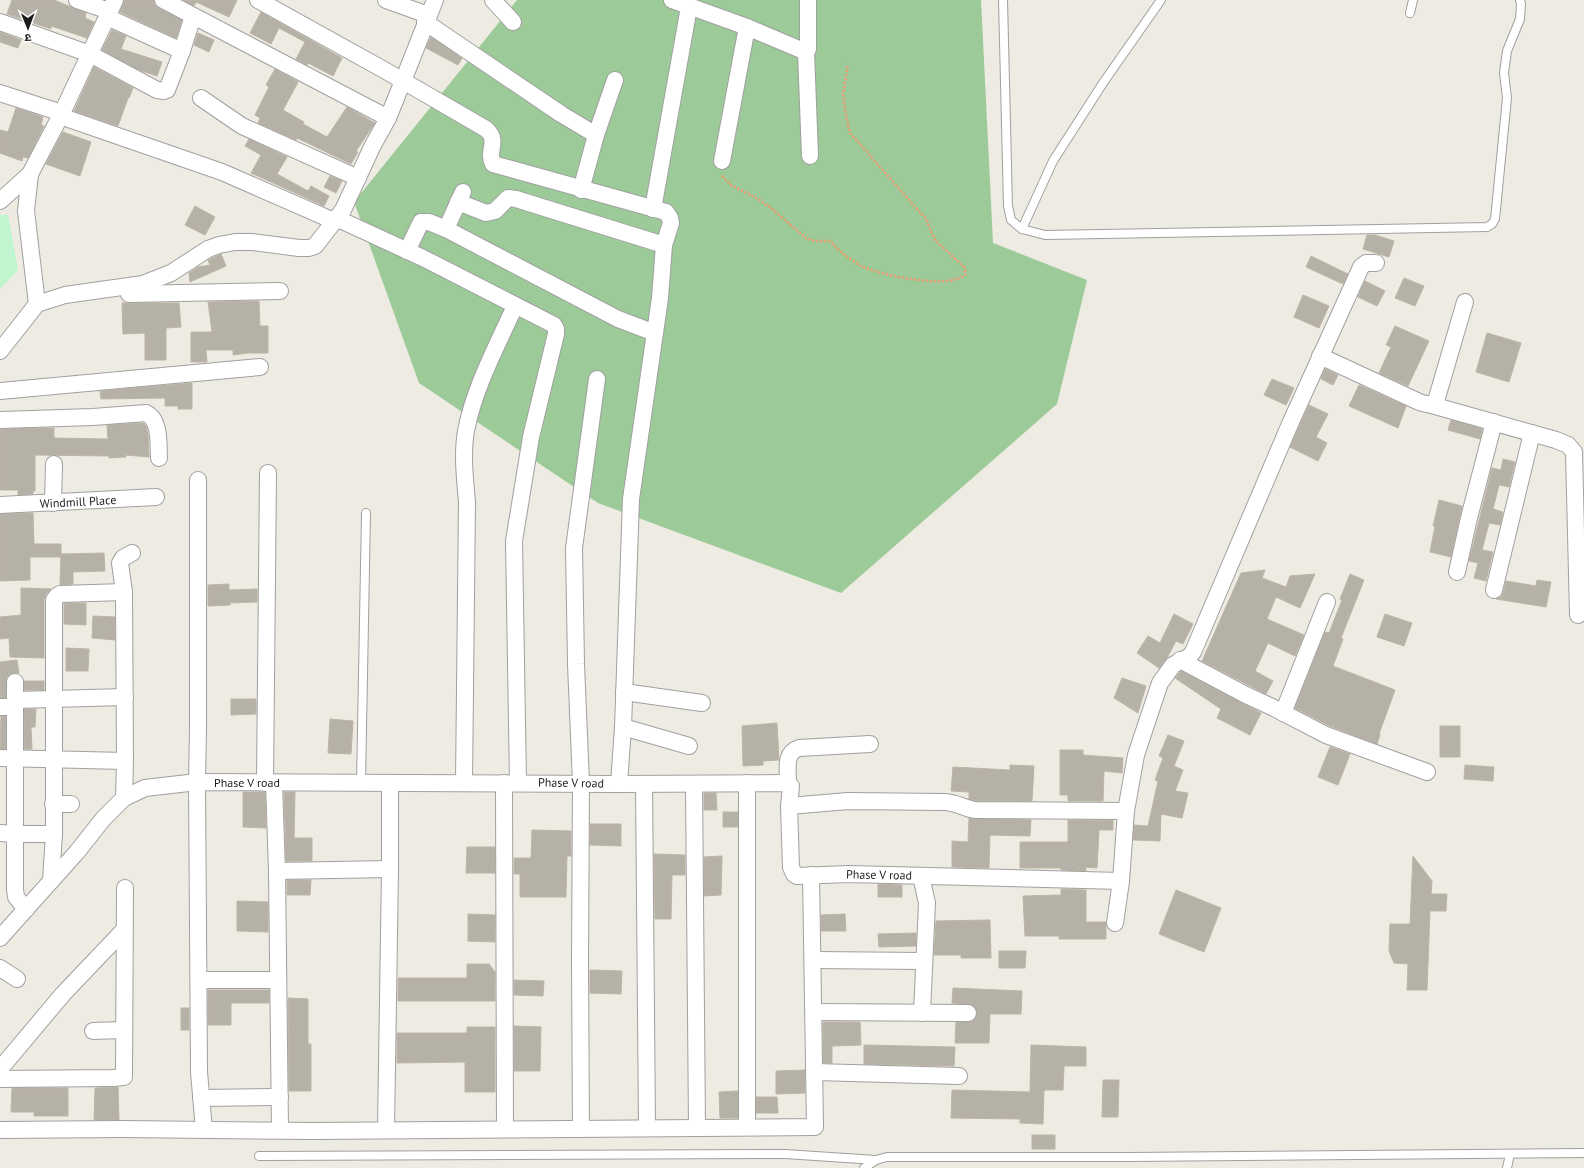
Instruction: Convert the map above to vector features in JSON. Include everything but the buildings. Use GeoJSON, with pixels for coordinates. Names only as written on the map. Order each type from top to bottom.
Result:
{"type":"FeatureCollection","features":[{"type":"Feature","properties":{"kind":"street"},"geometry":{"type":"LineString","coordinates":[[77,0],[110,9],[182,51]]}},
{"type":"Feature","properties":{"kind":"street"},"geometry":{"type":"LineString","coordinates":[[163,0],[388,118]]}},
{"type":"Feature","properties":{"kind":"street"},"geometry":{"type":"LineString","coordinates":[[258,0],[404,81],[486,129],[492,134],[494,141],[490,160],[492,164],[581,190],[666,212],[670,218],[671,223],[664,245],[660,298],[631,499],[623,727],[619,784]]}},
{"type":"Feature","properties":{"kind":"street"},"geometry":{"type":"LineString","coordinates":[[386,0],[427,19],[561,114],[596,135]]}},
{"type":"Feature","properties":{"kind":"street"},"geometry":{"type":"LineString","coordinates":[[0,351],[38,304],[65,296],[143,284],[171,273],[208,250],[219,245],[241,242],[299,248],[309,248],[315,246],[343,210],[372,147],[388,118],[435,0]]}},
{"type":"Feature","properties":{"kind":"street"},"geometry":{"type":"LineString","coordinates":[[493,0],[513,22]]}},
{"type":"Feature","properties":{"kind":"street"},"geometry":{"type":"LineString","coordinates":[[672,0],[747,27],[806,52]]}},
{"type":"Feature","properties":{"kind":"street"},"geometry":{"type":"LineString","coordinates":[[808,0],[808,49],[806,52],[810,156]]}},
{"type":"Feature","properties":{"kind":"street"},"geometry":{"type":"LineString","coordinates":[[653,209],[689,7]]}},
{"type":"Feature","properties":{"kind":"street"},"geometry":{"type":"LineString","coordinates":[[0,201],[30,174],[61,114],[110,9]]}},
{"type":"Feature","properties":{"kind":"street"},"geometry":{"type":"LineString","coordinates":[[0,22],[90,54],[157,90],[162,91],[167,90],[182,51],[193,16]]}},
{"type":"Feature","properties":{"kind":"street"},"geometry":{"type":"LineString","coordinates":[[722,161],[747,27]]}},
{"type":"Feature","properties":{"kind":"street"},"geometry":{"type":"LineString","coordinates":[[581,190],[596,135],[614,80]]}},
{"type":"Feature","properties":{"kind":"street"},"geometry":{"type":"LineString","coordinates":[[0,93],[222,172],[335,220],[407,251],[554,325],[557,331],[531,437],[514,541],[505,1129]]}},
{"type":"Feature","properties":{"kind":"street"},"geometry":{"type":"LineString","coordinates":[[201,98],[242,126],[358,178]]}},
{"type":"Feature","properties":{"kind":"street"},"geometry":{"type":"LineString","coordinates":[[30,174],[26,211],[38,304]]}},
{"type":"Feature","properties":{"kind":"street"},"geometry":{"type":"LineString","coordinates":[[446,229],[461,197],[486,213],[495,211],[508,198],[516,199],[664,245]]}},
{"type":"Feature","properties":{"kind":"street"},"geometry":{"type":"LineString","coordinates":[[407,251],[421,222],[429,222],[446,229],[618,319],[655,333]]}},
{"type":"Feature","properties":{"kind":"street"},"geometry":{"type":"LineString","coordinates":[[1115,923],[1121,881],[1126,811],[1136,755],[1160,683],[1170,668],[1180,660],[1190,656],[1193,652],[1290,424],[1361,267],[1366,263],[1376,264]]}},
{"type":"Feature","properties":{"kind":"street"},"geometry":{"type":"LineString","coordinates":[[65,296],[280,291]]}},
{"type":"Feature","properties":{"kind":"street"},"geometry":{"type":"LineString","coordinates":[[1428,404],[1436,401],[1465,302]]}},
{"type":"Feature","properties":{"kind":"street"},"geometry":{"type":"LineString","coordinates":[[464,783],[467,502],[464,460],[466,432],[478,391],[515,306]]}},
{"type":"Feature","properties":{"kind":"street"},"geometry":{"type":"LineString","coordinates":[[1320,356],[1417,402],[1494,422],[1568,445],[1574,452],[1578,615]]}},
{"type":"Feature","properties":{"kind":"street"},"geometry":{"type":"LineString","coordinates":[[0,391],[260,367]]}},
{"type":"Feature","properties":{"kind":"street"},"geometry":{"type":"LineString","coordinates":[[581,1129],[581,783],[576,664],[574,548],[597,379]]}},
{"type":"Feature","properties":{"kind":"street"},"geometry":{"type":"LineString","coordinates":[[0,420],[151,415],[156,424],[159,458]]}},
{"type":"Feature","properties":{"kind":"street"},"geometry":{"type":"LineString","coordinates":[[1457,572],[1469,518],[1494,422]]}},
{"type":"Feature","properties":{"kind":"street"},"geometry":{"type":"LineString","coordinates":[[1494,590],[1532,433]]}},
{"type":"Feature","properties":{"kind":"street"},"geometry":{"type":"LineString","coordinates":[[53,503],[54,464]]}},
{"type":"Feature","properties":{"kind":"street"},"geometry":{"type":"LineString","coordinates":[[268,473],[269,783],[277,871],[280,1130]]}},
{"type":"Feature","properties":{"kind":"street"},"geometry":{"type":"LineString","coordinates":[[198,480],[197,782],[199,1072],[204,1130]]}},
{"type":"Feature","properties":{"kind":"street","name":"Windmill Place"},"geometry":{"type":"LineString","coordinates":[[0,505],[156,497]]}},
{"type":"Feature","properties":{"kind":"street"},"geometry":{"type":"LineString","coordinates":[[124,798],[124,592],[120,563],[123,558],[132,553]]}},
{"type":"Feature","properties":{"kind":"street"},"geometry":{"type":"LineString","coordinates":[[51,881],[54,834],[53,603],[56,597],[60,594],[124,592]]}},
{"type":"Feature","properties":{"kind":"street"},"geometry":{"type":"LineString","coordinates":[[1283,713],[1327,602]]}},
{"type":"Feature","properties":{"kind":"street"},"geometry":{"type":"LineString","coordinates":[[1180,660],[1326,735],[1427,772]]}},
{"type":"Feature","properties":{"kind":"street"},"geometry":{"type":"LineString","coordinates":[[16,682],[10,704],[7,889],[26,909]]}},
{"type":"Feature","properties":{"kind":"street"},"geometry":{"type":"LineString","coordinates":[[624,692],[702,703]]}},
{"type":"Feature","properties":{"kind":"street"},"geometry":{"type":"LineString","coordinates":[[10,704],[54,699],[124,697]]}},
{"type":"Feature","properties":{"kind":"street"},"geometry":{"type":"LineString","coordinates":[[623,727],[689,746]]}},
{"type":"Feature","properties":{"kind":"street"},"geometry":{"type":"LineString","coordinates":[[788,783],[789,759],[793,750],[799,748],[870,744]]}},
{"type":"Feature","properties":{"kind":"street"},"geometry":{"type":"LineString","coordinates":[[8,759],[125,761]]}},
{"type":"Feature","properties":{"kind":"street","name":"Phase V road"},"geometry":{"type":"LineString","coordinates":[[0,938],[77,852],[103,819],[124,798],[145,788],[197,782],[619,784],[788,783],[791,786],[789,806],[791,867],[794,874],[797,876],[921,876],[1121,881]]}},
{"type":"Feature","properties":{"kind":"street"},"geometry":{"type":"LineString","coordinates":[[386,1130],[390,783]]}},
{"type":"Feature","properties":{"kind":"street"},"geometry":{"type":"LineString","coordinates":[[747,783],[748,1126]]}},
{"type":"Feature","properties":{"kind":"street"},"geometry":{"type":"LineString","coordinates":[[644,784],[647,1128]]}},
{"type":"Feature","properties":{"kind":"street"},"geometry":{"type":"LineString","coordinates":[[694,784],[697,1127]]}},
{"type":"Feature","properties":{"kind":"street"},"geometry":{"type":"LineString","coordinates":[[789,806],[848,801],[944,802],[955,803],[961,807],[975,810],[1126,811]]}},
{"type":"Feature","properties":{"kind":"street"},"geometry":{"type":"LineString","coordinates":[[53,804],[71,804]]}},
{"type":"Feature","properties":{"kind":"street"},"geometry":{"type":"LineString","coordinates":[[8,834],[54,834]]}},
{"type":"Feature","properties":{"kind":"street"},"geometry":{"type":"LineString","coordinates":[[277,871],[390,869]]}},
{"type":"Feature","properties":{"kind":"street"},"geometry":{"type":"LineString","coordinates":[[0,1130],[386,1130],[748,1126],[815,1127],[811,875]]}},
{"type":"Feature","properties":{"kind":"street"},"geometry":{"type":"LineString","coordinates":[[921,876],[927,903],[922,1013]]}},
{"type":"Feature","properties":{"kind":"street"},"geometry":{"type":"LineString","coordinates":[[0,1079],[123,1077],[125,1075],[123,1030],[125,888]]}},
{"type":"Feature","properties":{"kind":"street"},"geometry":{"type":"LineString","coordinates":[[1,1064],[63,994],[124,930]]}},
{"type":"Feature","properties":{"kind":"street"},"geometry":{"type":"LineString","coordinates":[[813,960],[924,961]]}},
{"type":"Feature","properties":{"kind":"street"},"geometry":{"type":"LineString","coordinates":[[0,968],[17,980]]}},
{"type":"Feature","properties":{"kind":"street"},"geometry":{"type":"LineString","coordinates":[[199,980],[278,980]]}},
{"type":"Feature","properties":{"kind":"street"},"geometry":{"type":"LineString","coordinates":[[814,1012],[968,1013]]}},
{"type":"Feature","properties":{"kind":"street"},"geometry":{"type":"LineString","coordinates":[[93,1031],[123,1030]]}},
{"type":"Feature","properties":{"kind":"street"},"geometry":{"type":"LineString","coordinates":[[815,1072],[959,1076]]}},
{"type":"Feature","properties":{"kind":"street"},"geometry":{"type":"LineString","coordinates":[[201,1098],[280,1097]]}},
{"type":"Feature","properties":{"kind":"lane"},"geometry":{"type":"LineString","coordinates":[[1003,0],[1008,206],[1011,220],[1022,229],[1045,235],[1487,227],[1492,224],[1495,219],[1507,98],[1504,73],[1507,51],[1520,19],[1520,0]]}},
{"type":"Feature","properties":{"kind":"lane"},"geometry":{"type":"LineString","coordinates":[[1022,229],[1053,161],[1103,82],[1161,0]]}},
{"type":"Feature","properties":{"kind":"lane"},"geometry":{"type":"LineString","coordinates":[[1410,13],[1414,0]]}},
{"type":"Feature","properties":{"kind":"lane"},"geometry":{"type":"LineString","coordinates":[[361,783],[366,513]]}},
{"type":"Feature","properties":{"kind":"lane"},"geometry":{"type":"LineString","coordinates":[[864,1168],[876,1160],[887,1157],[1130,1157],[1584,1153]]}},
{"type":"Feature","properties":{"kind":"lane"},"geometry":{"type":"LineString","coordinates":[[259,1156],[785,1154],[876,1160]]}},
{"type":"Feature","properties":{"kind":"lane"},"geometry":{"type":"LineString","coordinates":[[1507,1168],[1510,1154]]}},
{"type":"Feature","properties":{"kind":"path"},"geometry":{"type":"LineString","coordinates":[[722,161],[722,175],[731,185],[758,199],[806,238],[815,241],[830,241],[842,254],[863,267],[902,278],[954,280],[963,277],[966,273],[964,267],[935,240],[926,219],[850,133],[843,95],[848,64]]}},
{"type":"Feature","properties":{"kind":"green space"},"geometry":{"type":"Polygon","coordinates":[[[517,0],[981,0],[993,243],[1087,280],[1057,404],[841,593],[598,503],[419,383],[354,202],[517,0]]]}},
{"type":"Feature","properties":{"kind":"green space"},"geometry":{"type":"Polygon","coordinates":[[[0,215],[8,215],[18,270],[0,289],[0,215]]]}}]}
